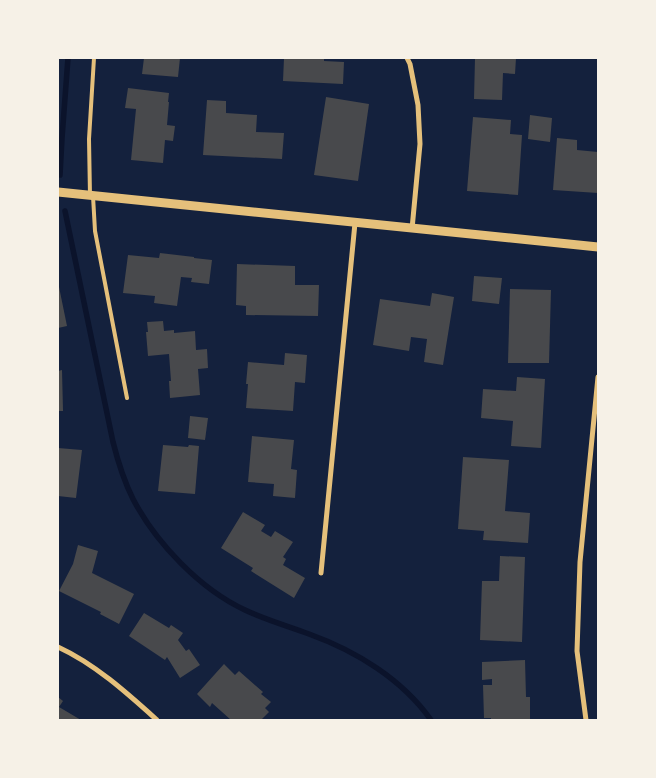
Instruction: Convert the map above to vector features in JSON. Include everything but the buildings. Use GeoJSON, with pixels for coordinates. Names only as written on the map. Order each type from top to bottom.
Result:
{"type":"FeatureCollection","features":[{"type":"Feature","properties":{"kind":"street"},"geometry":{"type":"LineString","coordinates":[[407,58],[410,64],[418,105],[420,144],[412,229]]}},
{"type":"Feature","properties":{"kind":"street"},"geometry":{"type":"LineString","coordinates":[[58,192],[598,247]]}},
{"type":"Feature","properties":{"kind":"street"},"geometry":{"type":"LineString","coordinates":[[321,573],[355,223]]}},
{"type":"Feature","properties":{"kind":"street"},"geometry":{"type":"LineString","coordinates":[[586,720],[577,652],[580,562],[598,377]]}},
{"type":"Feature","properties":{"kind":"street"},"geometry":{"type":"LineString","coordinates":[[58,647],[74,655],[120,688],[157,720]]}},
{"type":"Feature","properties":{"kind":"lane"},"geometry":{"type":"LineString","coordinates":[[94,58],[88,139],[91,196],[95,231],[127,398]]}},
{"type":"Feature","properties":{"kind":"waterway"},"geometry":{"type":"LineString","coordinates":[[60,175],[68,58]]}},
{"type":"Feature","properties":{"kind":"waterway"},"geometry":{"type":"LineString","coordinates":[[65,211],[115,449],[133,499],[154,532],[196,577],[228,601],[261,617],[327,641],[361,658],[392,679],[419,705],[431,720]]}}]}
